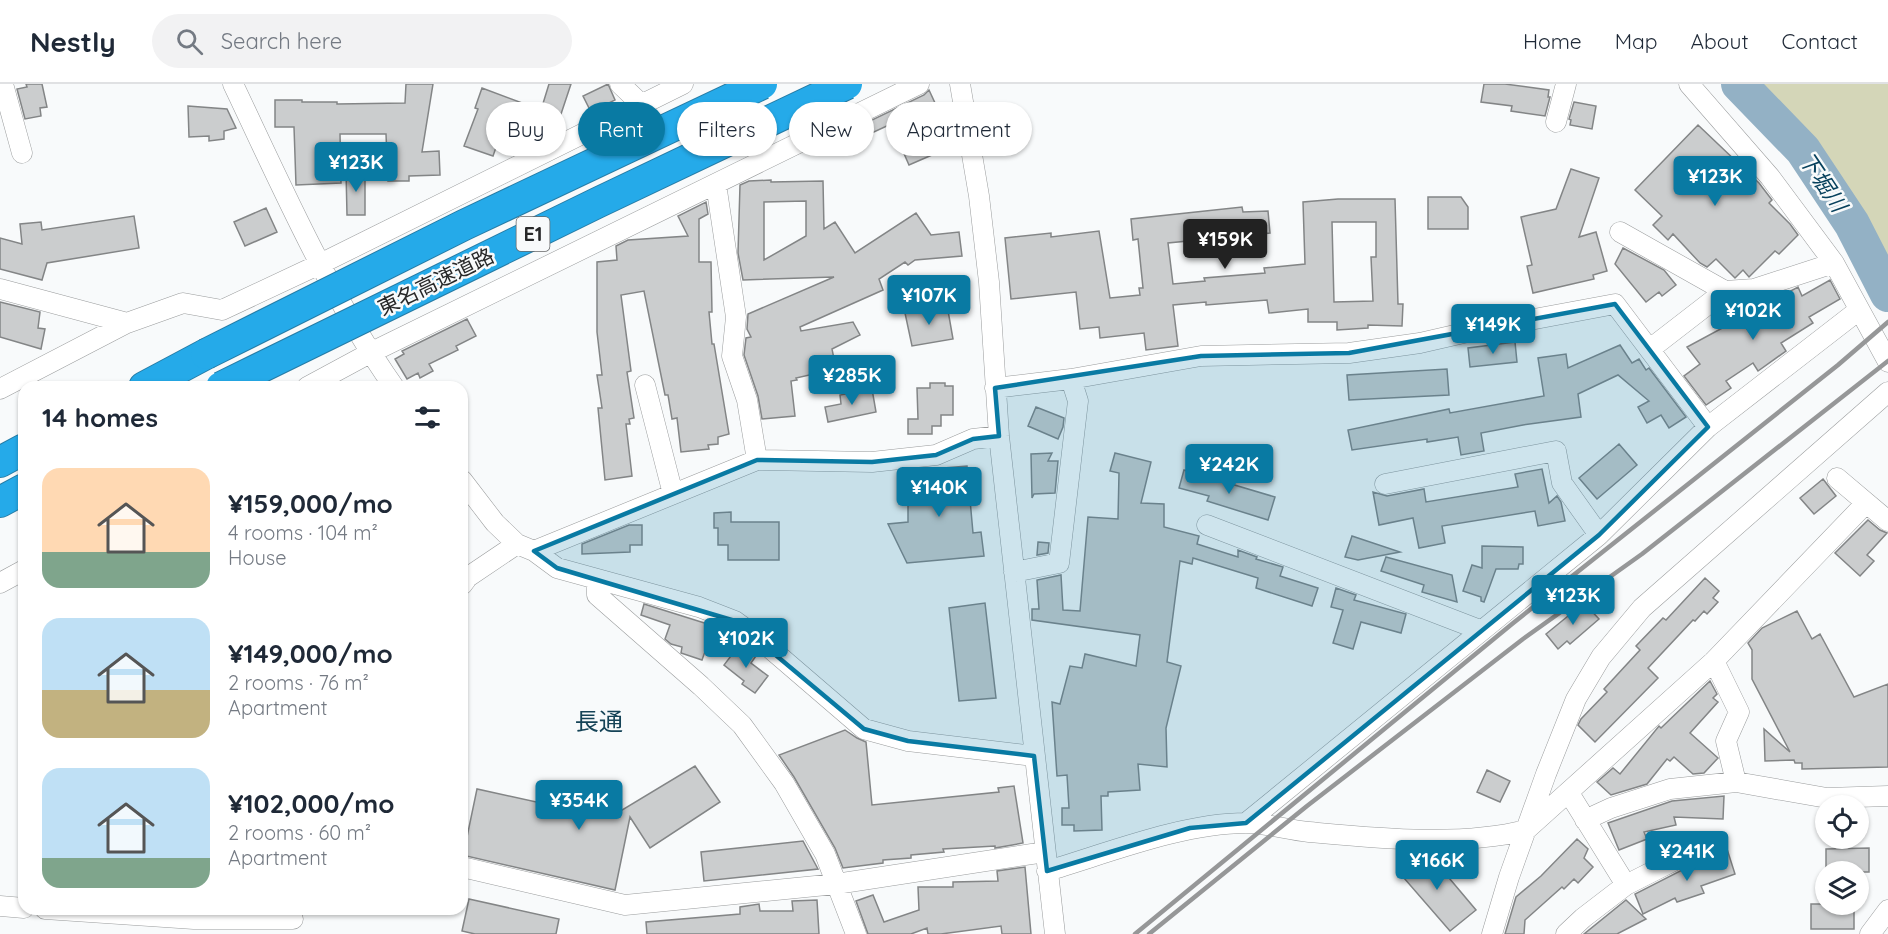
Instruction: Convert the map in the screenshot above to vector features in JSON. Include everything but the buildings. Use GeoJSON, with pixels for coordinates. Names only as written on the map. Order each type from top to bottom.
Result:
{"type":"FeatureCollection","features":[{"type":"Feature","properties":{"kind":"highway","name":"東名高速道路"},"geometry":{"type":"LineString","coordinates":[[155,381],[464,225],[762,84]]}},
{"type":"Feature","properties":{"kind":"highway","name":"東名高速道路"},"geometry":{"type":"LineString","coordinates":[[233,381],[847,84]]}},
{"type":"Feature","properties":{"kind":"highway"},"geometry":{"type":"LineString","coordinates":[[0,462],[18,452]]}},
{"type":"Feature","properties":{"kind":"highway"},"geometry":{"type":"LineString","coordinates":[[0,502],[18,492]]}},
{"type":"Feature","properties":{"kind":"street"},"geometry":{"type":"LineString","coordinates":[[3,84],[22,153]]}},
{"type":"Feature","properties":{"kind":"street"},"geometry":{"type":"LineString","coordinates":[[233,84],[320,264],[370,353],[390,381]]}},
{"type":"Feature","properties":{"kind":"street"},"geometry":{"type":"LineString","coordinates":[[620,84],[639,102]]}},
{"type":"Feature","properties":{"kind":"street"},"geometry":{"type":"LineString","coordinates":[[645,102],[683,84]]}},
{"type":"Feature","properties":{"kind":"street"},"geometry":{"type":"LineString","coordinates":[[318,381],[370,353],[919,84]]}},
{"type":"Feature","properties":{"kind":"street"},"geometry":{"type":"LineString","coordinates":[[960,84],[979,196],[989,282],[999,436],[1055,934]]}},
{"type":"Feature","properties":{"kind":"street"},"geometry":{"type":"LineString","coordinates":[[1556,122],[1566,84]]}},
{"type":"Feature","properties":{"kind":"street"},"geometry":{"type":"LineString","coordinates":[[1689,84],[1770,177],[1834,263],[1888,362]]}},
{"type":"Feature","properties":{"kind":"street"},"geometry":{"type":"LineString","coordinates":[[0,389],[127,323],[183,303],[222,310],[320,264],[578,135]]}},
{"type":"Feature","properties":{"kind":"street"},"geometry":{"type":"LineString","coordinates":[[716,184],[736,317],[732,356],[747,400],[757,460]]}},
{"type":"Feature","properties":{"kind":"street"},"geometry":{"type":"LineString","coordinates":[[1620,232],[1725,291],[1754,289],[1834,263]]}},
{"type":"Feature","properties":{"kind":"street"},"geometry":{"type":"LineString","coordinates":[[0,289],[127,323]]}},
{"type":"Feature","properties":{"kind":"street"},"geometry":{"type":"LineString","coordinates":[[1650,349],[1725,291]]}},
{"type":"Feature","properties":{"kind":"street"},"geometry":{"type":"LineString","coordinates":[[995,388],[1071,379],[1201,356],[1348,353],[1420,343],[1481,328],[1615,304],[1708,427]]}},
{"type":"Feature","properties":{"kind":"street"},"geometry":{"type":"LineString","coordinates":[[1246,823],[1599,535],[1708,427],[1858,310]]}},
{"type":"Feature","properties":{"kind":"street"},"geometry":{"type":"LineString","coordinates":[[1014,572],[1059,563],[1078,401],[1071,379]]}},
{"type":"Feature","properties":{"kind":"street"},"geometry":{"type":"LineString","coordinates":[[645,385],[673,494]]}},
{"type":"Feature","properties":{"kind":"street"},"geometry":{"type":"LineString","coordinates":[[1492,934],[1509,877],[1576,699],[1600,657],[1642,608],[1888,392]]}},
{"type":"Feature","properties":{"kind":"street"},"geometry":{"type":"LineString","coordinates":[[468,577],[526,548],[673,494],[757,460],[872,462],[936,455],[973,439],[999,436]]}},
{"type":"Feature","properties":{"kind":"street"},"geometry":{"type":"LineString","coordinates":[[1385,484],[1556,451],[1562,483],[1599,535]]}},
{"type":"Feature","properties":{"kind":"street"},"geometry":{"type":"LineString","coordinates":[[1837,478],[1888,521]]}},
{"type":"Feature","properties":{"kind":"street"},"geometry":{"type":"LineString","coordinates":[[468,488],[495,524],[556,568],[699,607],[735,621],[864,729],[908,741],[1034,756]]}},
{"type":"Feature","properties":{"kind":"street"},"geometry":{"type":"LineString","coordinates":[[468,868],[625,905],[1046,862],[1190,828],[1246,823],[1307,832],[1405,839],[1500,837],[1526,830],[1714,661],[1866,502]]}},
{"type":"Feature","properties":{"kind":"street"},"geometry":{"type":"LineString","coordinates":[[1207,525],[1480,630]]}},
{"type":"Feature","properties":{"kind":"street"},"geometry":{"type":"LineString","coordinates":[[0,583],[18,573]]}},
{"type":"Feature","properties":{"kind":"street"},"geometry":{"type":"LineString","coordinates":[[596,579],[597,595],[742,725],[784,783],[825,854],[856,934]]}},
{"type":"Feature","properties":{"kind":"street"},"geometry":{"type":"LineString","coordinates":[[1714,661],[1738,712],[1726,741],[1736,782]]}},
{"type":"Feature","properties":{"kind":"street"},"geometry":{"type":"LineString","coordinates":[[1585,820],[1611,808],[1670,789],[1736,782],[1827,798],[1888,796]]}},
{"type":"Feature","properties":{"kind":"street"},"geometry":{"type":"LineString","coordinates":[[1569,793],[1626,885]]}},
{"type":"Feature","properties":{"kind":"street"},"geometry":{"type":"LineString","coordinates":[[1566,934],[1626,885],[1697,849]]}},
{"type":"Feature","properties":{"kind":"street"},"geometry":{"type":"LineString","coordinates":[[0,906],[18,908]]}},
{"type":"Feature","properties":{"kind":"street"},"geometry":{"type":"LineString","coordinates":[[1870,934],[1888,910]]}},
{"type":"Feature","properties":{"kind":"street"},"geometry":{"type":"LineString","coordinates":[[134,915],[292,921]]}},
{"type":"Feature","properties":{"kind":"highlighted area"},"geometry":{"type":"Polygon","coordinates":[[[1615,304],[1708,427],[1599,535],[1246,823],[1190,828],[1047,871],[1034,756],[908,741],[864,729],[735,621],[557,568],[534,551],[757,460],[872,462],[936,455],[973,439],[999,436],[995,388],[1201,356],[1349,353],[1615,304]]]}},
{"type":"Feature","properties":{"kind":"green space"},"geometry":{"type":"Polygon","coordinates":[[[1747,84],[1888,84],[1888,270],[1818,152],[1747,84]]]}},
{"type":"Feature","properties":{"kind":"waterway","name":"下堀川"},"geometry":{"type":"LineString","coordinates":[[1739,84],[1803,150],[1852,224],[1888,294]]}},
{"type":"Feature","properties":{"kind":"railway"},"geometry":{"type":"LineString","coordinates":[[1135,934],[1512,624],[1838,365],[1888,322]]}},
{"type":"Feature","properties":{"kind":"railway"},"geometry":{"type":"LineString","coordinates":[[1149,934],[1307,806],[1523,639],[1642,554],[1888,361]]}},
{"type":"Feature","properties":{"kind":"district","name":"長通"},"geometry":{"type":"Point","coordinates":[599,722]}}]}
